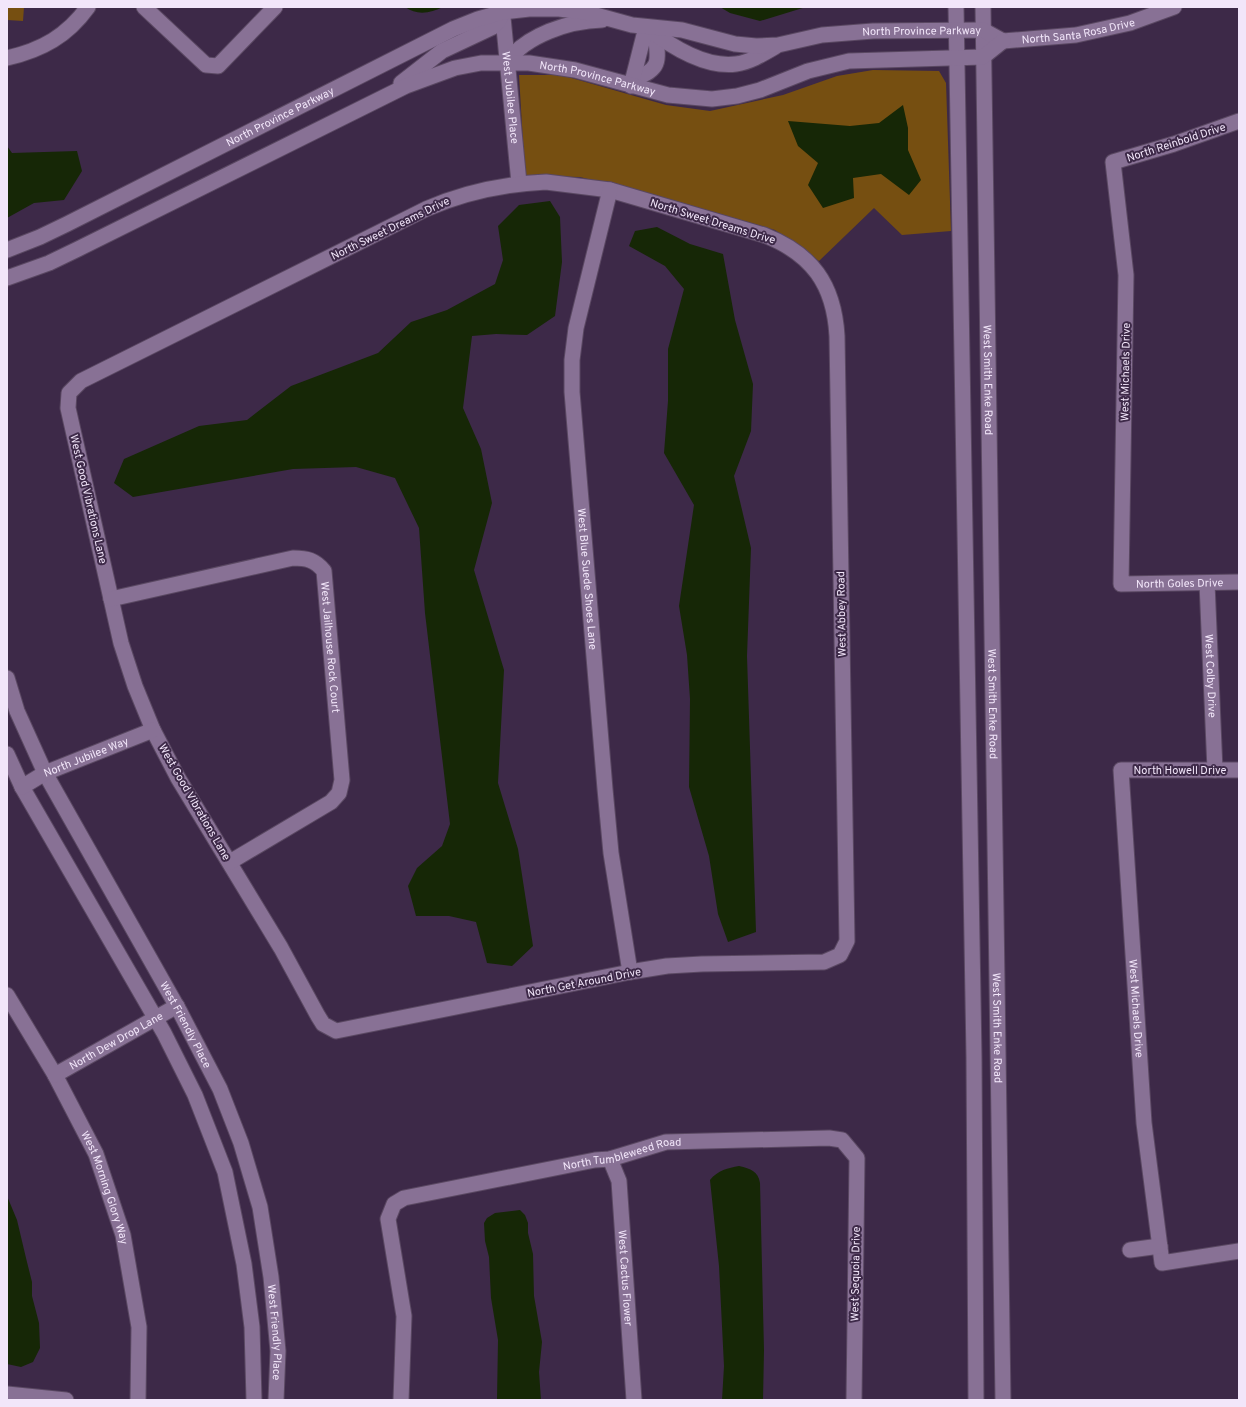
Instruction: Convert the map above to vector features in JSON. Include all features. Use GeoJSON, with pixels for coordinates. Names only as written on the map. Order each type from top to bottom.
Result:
{"type":"FeatureCollection","features":[{"type":"Feature","properties":{"kind":"street"},"geometry":{"type":"LineString","coordinates":[[7,58],[27,54],[55,40],[77,23],[88,7]]}},
{"type":"Feature","properties":{"kind":"street"},"geometry":{"type":"LineString","coordinates":[[144,7],[206,65],[218,66],[275,7]]}},
{"type":"Feature","properties":{"kind":"street"},"geometry":{"type":"LineString","coordinates":[[956,7],[974,1057],[976,1400]]}},
{"type":"Feature","properties":{"kind":"street","name":"West Smith Enke Road"},"geometry":{"type":"LineString","coordinates":[[983,7],[982,57],[1001,1134],[1003,1400]]}},
{"type":"Feature","properties":{"kind":"street","name":"North Santa Rosa Drive"},"geometry":{"type":"LineString","coordinates":[[1003,41],[1076,35],[1130,23],[1174,7]]}},
{"type":"Feature","properties":{"kind":"street","name":"North Province Parkway"},"geometry":{"type":"LineString","coordinates":[[7,250],[60,227],[453,29],[502,10],[559,9],[585,12],[651,31],[682,30],[735,44],[756,46],[778,45],[822,35],[847,32],[983,30],[1003,41],[982,57],[957,59],[849,61],[808,72],[760,90],[737,96],[712,99],[668,95],[632,82],[576,70],[536,64],[507,62],[481,63],[455,68],[430,76],[385,96],[49,263],[7,278]]}},
{"type":"Feature","properties":{"kind":"street"},"geometry":{"type":"LineString","coordinates":[[385,96],[423,64],[442,51],[493,27],[499,21],[502,10]]}},
{"type":"Feature","properties":{"kind":"street","name":"West Jubilee Place"},"geometry":{"type":"LineString","coordinates":[[502,10],[519,183]]}},
{"type":"Feature","properties":{"kind":"street"},"geometry":{"type":"LineString","coordinates":[[507,62],[513,53],[523,45],[556,30],[593,20],[615,20]]}},
{"type":"Feature","properties":{"kind":"street"},"geometry":{"type":"LineString","coordinates":[[632,82],[651,31],[687,54],[716,63],[735,64],[754,59],[778,45]]}},
{"type":"Feature","properties":{"kind":"street","name":"North Reinbold Drive"},"geometry":{"type":"LineString","coordinates":[[1113,162],[1174,144],[1239,121]]}},
{"type":"Feature","properties":{"kind":"street","name":"West Michaels Drive"},"geometry":{"type":"LineString","coordinates":[[1113,162],[1126,275],[1121,584]]}},
{"type":"Feature","properties":{"kind":"street","name":"North Sweet Dreams Drive"},"geometry":{"type":"LineString","coordinates":[[70,393],[81,382],[426,209],[453,197],[519,183],[546,182],[610,190],[764,235],[785,244],[803,257],[819,274]]}},
{"type":"Feature","properties":{"kind":"street","name":"West Blue Suede Shoes Lane"},"geometry":{"type":"LineString","coordinates":[[610,190],[576,328],[572,360],[572,392],[605,796],[611,853],[630,972]]}},
{"type":"Feature","properties":{"kind":"street","name":"West Abbey Road"},"geometry":{"type":"LineString","coordinates":[[819,274],[829,293],[836,314],[837,336],[847,941],[840,955]]}},
{"type":"Feature","properties":{"kind":"street","name":"West Good Vibrations Lane"},"geometry":{"type":"LineString","coordinates":[[70,393],[68,408],[121,643],[135,686],[153,730],[178,778],[301,982],[318,1016],[323,1024],[330,1029]]}},
{"type":"Feature","properties":{"kind":"street","name":"West Jailhouse Rock Court"},"geometry":{"type":"LineString","coordinates":[[111,599],[293,558],[305,558],[317,562],[324,571],[342,780],[339,792],[331,802],[230,862]]}},
{"type":"Feature","properties":{"kind":"street","name":"North Goles Drive"},"geometry":{"type":"LineString","coordinates":[[1121,584],[1239,582]]}},
{"type":"Feature","properties":{"kind":"street","name":"West Colby Drive"},"geometry":{"type":"LineString","coordinates":[[1207,583],[1215,770]]}},
{"type":"Feature","properties":{"kind":"street","name":"West Friendly Place"},"geometry":{"type":"LineString","coordinates":[[7,678],[17,711],[45,773],[177,1006],[220,1089],[241,1143],[260,1207],[272,1277],[278,1351],[276,1400]]}},
{"type":"Feature","properties":{"kind":"street","name":"North Jubilee Way"},"geometry":{"type":"LineString","coordinates":[[22,787],[45,773],[153,730]]}},
{"type":"Feature","properties":{"kind":"street","name":"West Friendly Place"},"geometry":{"type":"LineString","coordinates":[[7,754],[22,787],[154,1017],[195,1095],[225,1172],[244,1264],[252,1327],[254,1400]]}},
{"type":"Feature","properties":{"kind":"street","name":"West Michaels Drive"},"geometry":{"type":"LineString","coordinates":[[1121,770],[1144,1123],[1162,1263],[1239,1251]]}},
{"type":"Feature","properties":{"kind":"street","name":"North Howell Drive"},"geometry":{"type":"LineString","coordinates":[[1121,770],[1239,770]]}},
{"type":"Feature","properties":{"kind":"street","name":"North Get Around Drive"},"geometry":{"type":"LineString","coordinates":[[330,1029],[342,1030],[630,972],[667,966],[824,962],[840,955]]}},
{"type":"Feature","properties":{"kind":"street","name":"West Morning Glory Way"},"geometry":{"type":"LineString","coordinates":[[7,995],[55,1074],[96,1154],[123,1235],[139,1327],[138,1400]]}},
{"type":"Feature","properties":{"kind":"street","name":"North Dew Drop Lane"},"geometry":{"type":"LineString","coordinates":[[55,1074],[154,1017],[177,1006]]}},
{"type":"Feature","properties":{"kind":"street","name":"North Tumbleweed Road"},"geometry":{"type":"LineString","coordinates":[[401,1400],[404,1316],[388,1218],[394,1204],[404,1198],[595,1160],[610,1159],[666,1142],[829,1138],[842,1140],[850,1150]]}},
{"type":"Feature","properties":{"kind":"street","name":"West Sequoia Drive"},"geometry":{"type":"LineString","coordinates":[[850,1150],[857,1158],[854,1400]]}},
{"type":"Feature","properties":{"kind":"street","name":"West Cactus Flower"},"geometry":{"type":"LineString","coordinates":[[610,1159],[619,1181],[634,1400]]}},
{"type":"Feature","properties":{"kind":"street"},"geometry":{"type":"LineString","coordinates":[[1130,1250],[1160,1246]]}},
{"type":"Feature","properties":{"kind":"street"},"geometry":{"type":"LineString","coordinates":[[7,1394],[66,1400]]}},
{"type":"Feature","properties":{"kind":"shaded area"},"geometry":{"type":"Polygon","coordinates":[[[7,7],[24,7],[23,21],[7,20],[7,7]]]}},
{"type":"Feature","properties":{"kind":"shaded area"},"geometry":{"type":"Polygon","coordinates":[[[405,7],[443,7],[434,11],[419,13],[405,7]]]}},
{"type":"Feature","properties":{"kind":"shaded area"},"geometry":{"type":"Polygon","coordinates":[[[720,7],[806,7],[760,21],[730,13],[720,7]]]}},
{"type":"Feature","properties":{"kind":"shaded area"},"geometry":{"type":"Polygon","coordinates":[[[873,70],[939,71],[946,83],[951,231],[902,235],[874,208],[819,261],[775,230],[683,203],[580,177],[525,176],[519,75],[561,75],[666,105],[710,111],[783,95],[837,76],[873,70]]]}},
{"type":"Feature","properties":{"kind":"shaded area"},"geometry":{"type":"Polygon","coordinates":[[[903,105],[908,128],[908,150],[921,180],[909,195],[881,174],[853,178],[854,198],[823,208],[808,185],[818,163],[798,146],[788,121],[850,126],[879,123],[903,105]]]}},
{"type":"Feature","properties":{"kind":"shaded area"},"geometry":{"type":"Polygon","coordinates":[[[7,146],[12,153],[77,151],[82,171],[64,200],[34,203],[7,218],[7,146]]]}},
{"type":"Feature","properties":{"kind":"shaded area"},"geometry":{"type":"Polygon","coordinates":[[[550,201],[560,217],[562,262],[555,316],[527,335],[496,334],[472,336],[463,408],[481,449],[492,503],[474,570],[504,670],[498,783],[518,849],[533,946],[512,966],[487,963],[476,922],[449,916],[416,916],[408,886],[417,868],[442,846],[450,824],[425,613],[419,528],[395,478],[356,467],[293,469],[133,497],[114,483],[124,459],[199,426],[247,420],[291,386],[378,353],[411,322],[447,310],[495,284],[503,260],[498,226],[519,205],[550,201]]]}},
{"type":"Feature","properties":{"kind":"shaded area"},"geometry":{"type":"Polygon","coordinates":[[[657,227],[690,244],[723,254],[735,320],[753,384],[751,431],[734,476],[751,548],[747,656],[756,932],[728,942],[718,914],[709,856],[689,787],[690,699],[687,655],[679,606],[694,505],[664,453],[668,401],[668,349],[684,289],[665,266],[629,246],[635,231],[657,227]]]}},
{"type":"Feature","properties":{"kind":"shaded area"},"geometry":{"type":"Polygon","coordinates":[[[739,1166],[756,1173],[760,1183],[764,1350],[763,1400],[722,1400],[724,1366],[719,1266],[710,1180],[720,1172],[739,1166]]]}},
{"type":"Feature","properties":{"kind":"shaded area"},"geometry":{"type":"Polygon","coordinates":[[[7,1196],[17,1220],[32,1282],[32,1296],[39,1323],[40,1348],[33,1362],[21,1367],[7,1364],[7,1196]]]}},
{"type":"Feature","properties":{"kind":"shaded area"},"geometry":{"type":"Polygon","coordinates":[[[520,1210],[525,1215],[528,1223],[528,1233],[533,1254],[534,1296],[542,1342],[539,1372],[541,1400],[497,1400],[498,1340],[491,1298],[489,1257],[485,1241],[484,1223],[487,1218],[495,1213],[520,1210]]]}}]}
